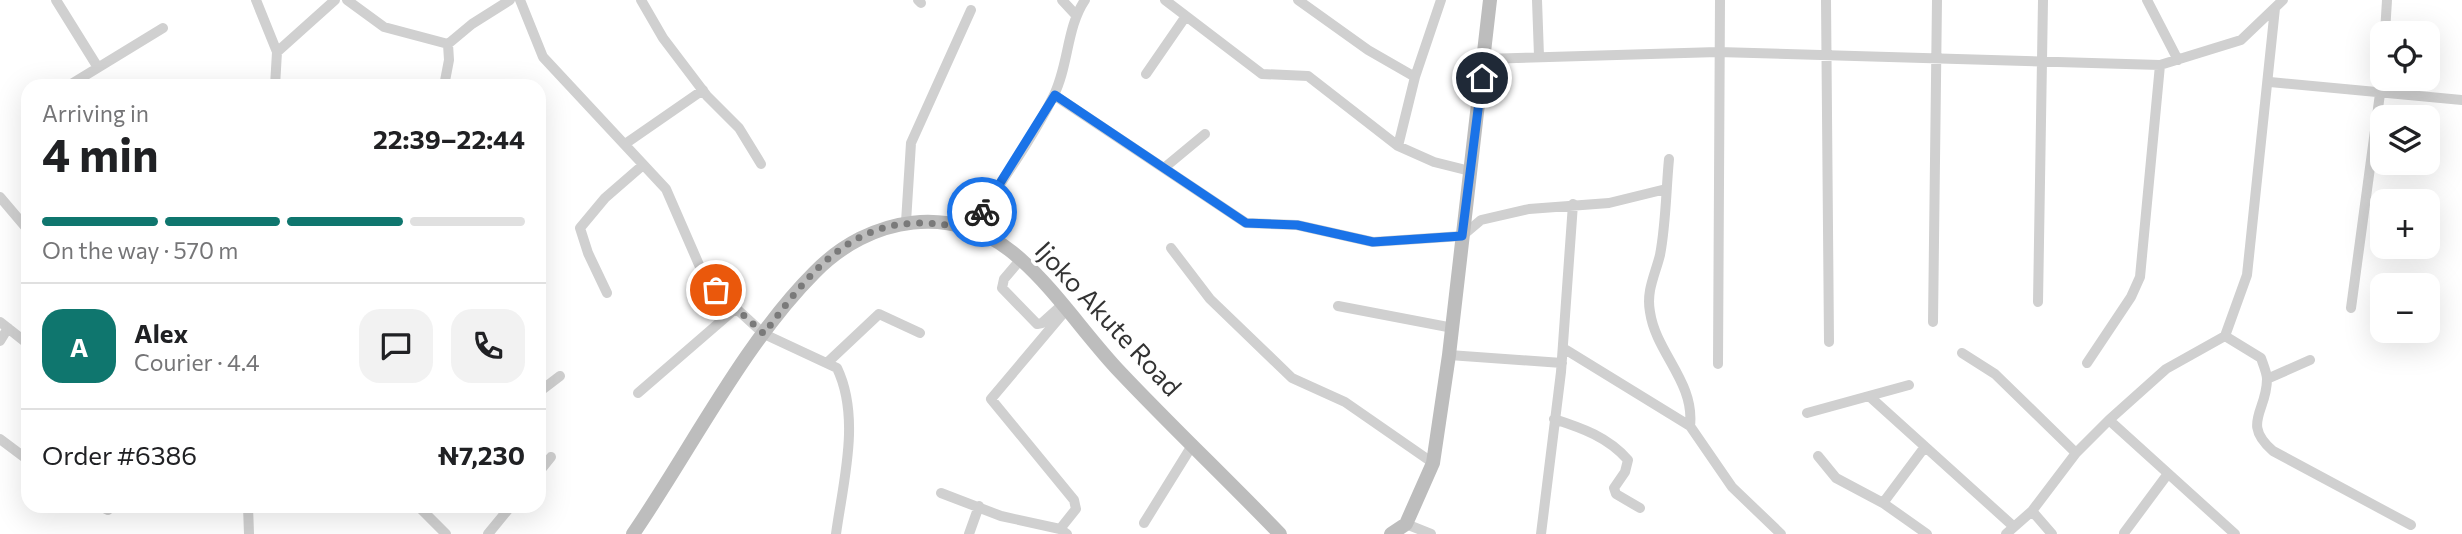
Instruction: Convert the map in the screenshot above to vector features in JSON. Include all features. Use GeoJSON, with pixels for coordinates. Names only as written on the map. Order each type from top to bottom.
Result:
{"type":"FeatureCollection","features":[{"type":"Feature","properties":{"kind":"main road"},"geometry":{"type":"LineString","coordinates":[[1391,534],[1406,524],[1433,463],[1450,355],[1490,0]]}},
{"type":"Feature","properties":{"kind":"main road","name":"Ijoko Akute Road"},"geometry":{"type":"LineString","coordinates":[[633,534],[788,300],[835,253],[883,227],[906,222],[950,225],[970,230],[996,241],[1021,260],[1132,385],[1280,534]]}},
{"type":"Feature","properties":{"kind":"street"},"geometry":{"type":"LineString","coordinates":[[57,0],[97,66]]}},
{"type":"Feature","properties":{"kind":"street"},"geometry":{"type":"LineString","coordinates":[[256,0],[277,52],[275,79]]}},
{"type":"Feature","properties":{"kind":"street"},"geometry":{"type":"LineString","coordinates":[[277,52],[335,0]]}},
{"type":"Feature","properties":{"kind":"street"},"geometry":{"type":"LineString","coordinates":[[346,0],[384,27],[448,44]]}},
{"type":"Feature","properties":{"kind":"street"},"geometry":{"type":"LineString","coordinates":[[448,44],[510,0]]}},
{"type":"Feature","properties":{"kind":"street"},"geometry":{"type":"LineString","coordinates":[[520,0],[543,57],[666,189],[700,267],[734,310],[764,334],[837,368],[843,380],[849,438],[836,534]]}},
{"type":"Feature","properties":{"kind":"street"},"geometry":{"type":"LineString","coordinates":[[641,0],[663,38],[702,90],[739,128],[761,164]]}},
{"type":"Feature","properties":{"kind":"street"},"geometry":{"type":"LineString","coordinates":[[1062,0],[1075,14]]}},
{"type":"Feature","properties":{"kind":"street"},"geometry":{"type":"LineString","coordinates":[[970,230],[1055,95],[1069,51],[1075,14],[1085,0]]}},
{"type":"Feature","properties":{"kind":"street"},"geometry":{"type":"LineString","coordinates":[[1165,0],[1262,74],[1308,76],[1398,146],[1434,162],[1470,172]]}},
{"type":"Feature","properties":{"kind":"street"},"geometry":{"type":"LineString","coordinates":[[1298,0],[1368,50],[1415,77]]}},
{"type":"Feature","properties":{"kind":"street"},"geometry":{"type":"LineString","coordinates":[[1398,146],[1415,77],[1441,0]]}},
{"type":"Feature","properties":{"kind":"street"},"geometry":{"type":"LineString","coordinates":[[1536,0],[1539,56]]}},
{"type":"Feature","properties":{"kind":"street"},"geometry":{"type":"LineString","coordinates":[[1718,365],[1720,0]]}},
{"type":"Feature","properties":{"kind":"street"},"geometry":{"type":"LineString","coordinates":[[1826,0],[1829,342]]}},
{"type":"Feature","properties":{"kind":"street"},"geometry":{"type":"LineString","coordinates":[[1933,322],[1937,0]]}},
{"type":"Feature","properties":{"kind":"street"},"geometry":{"type":"LineString","coordinates":[[2038,302],[2043,0]]}},
{"type":"Feature","properties":{"kind":"street"},"geometry":{"type":"LineString","coordinates":[[2147,0],[2178,60]]}},
{"type":"Feature","properties":{"kind":"street"},"geometry":{"type":"LineString","coordinates":[[2386,21],[2387,0]]}},
{"type":"Feature","properties":{"kind":"street"},"geometry":{"type":"LineString","coordinates":[[1483,59],[1718,52],[1936,56],[2160,65],[2241,40],[2280,2]]}},
{"type":"Feature","properties":{"kind":"street"},"geometry":{"type":"LineString","coordinates":[[1869,396],[2010,530],[2032,510],[2076,453],[2109,420],[2166,369],[2225,336],[2247,275],[2280,2]]}},
{"type":"Feature","properties":{"kind":"street"},"geometry":{"type":"LineString","coordinates":[[906,222],[911,143],[971,10]]}},
{"type":"Feature","properties":{"kind":"street"},"geometry":{"type":"LineString","coordinates":[[1146,75],[1186,16]]}},
{"type":"Feature","properties":{"kind":"street"},"geometry":{"type":"LineString","coordinates":[[78,79],[163,27]]}},
{"type":"Feature","properties":{"kind":"street"},"geometry":{"type":"LineString","coordinates":[[445,79],[449,60],[448,44]]}},
{"type":"Feature","properties":{"kind":"street"},"geometry":{"type":"LineString","coordinates":[[2087,363],[2131,297],[2140,277],[2160,65]]}},
{"type":"Feature","properties":{"kind":"street"},"geometry":{"type":"LineString","coordinates":[[2270,82],[2462,98]]}},
{"type":"Feature","properties":{"kind":"street"},"geometry":{"type":"LineString","coordinates":[[625,144],[702,90]]}},
{"type":"Feature","properties":{"kind":"street"},"geometry":{"type":"LineString","coordinates":[[2351,308],[2381,93]]}},
{"type":"Feature","properties":{"kind":"street"},"geometry":{"type":"LineString","coordinates":[[1055,95],[1246,223],[1297,225],[1373,242],[1462,236],[1481,220],[1528,209],[1609,203],[1666,188]]}},
{"type":"Feature","properties":{"kind":"street"},"geometry":{"type":"LineString","coordinates":[[1164,168],[1205,134]]}},
{"type":"Feature","properties":{"kind":"street"},"geometry":{"type":"LineString","coordinates":[[1669,159],[1660,253],[1648,303],[1653,325],[1686,391],[1692,409],[1690,426]]}},
{"type":"Feature","properties":{"kind":"street"},"geometry":{"type":"LineString","coordinates":[[607,293],[588,253],[580,228],[604,198],[643,164]]}},
{"type":"Feature","properties":{"kind":"street"},"geometry":{"type":"LineString","coordinates":[[0,197],[21,222]]}},
{"type":"Feature","properties":{"kind":"street"},"geometry":{"type":"LineString","coordinates":[[1541,534],[1562,363],[1573,204]]}},
{"type":"Feature","properties":{"kind":"street"},"geometry":{"type":"LineString","coordinates":[[1171,248],[1210,299],[1292,378],[1345,402],[1433,463]]}},
{"type":"Feature","properties":{"kind":"street"},"geometry":{"type":"LineString","coordinates":[[1021,260],[1004,279],[1002,288],[1037,324],[1064,307]]}},
{"type":"Feature","properties":{"kind":"street"},"geometry":{"type":"LineString","coordinates":[[1338,306],[1452,328]]}},
{"type":"Feature","properties":{"kind":"street"},"geometry":{"type":"LineString","coordinates":[[941,493],[1030,524],[1064,532],[1076,509],[1074,500],[991,398],[1064,307]]}},
{"type":"Feature","properties":{"kind":"street"},"geometry":{"type":"LineString","coordinates":[[638,393],[734,310]]}},
{"type":"Feature","properties":{"kind":"street"},"geometry":{"type":"LineString","coordinates":[[828,362],[878,314],[920,334]]}},
{"type":"Feature","properties":{"kind":"street"},"geometry":{"type":"LineString","coordinates":[[0,341],[4,325],[21,338]]}},
{"type":"Feature","properties":{"kind":"street"},"geometry":{"type":"LineString","coordinates":[[2225,336],[2261,358],[2267,379],[2256,426],[2260,439],[2273,451],[2411,525]]}},
{"type":"Feature","properties":{"kind":"street"},"geometry":{"type":"LineString","coordinates":[[1563,348],[1690,426],[1732,486],[1781,534]]}},
{"type":"Feature","properties":{"kind":"street"},"geometry":{"type":"LineString","coordinates":[[1962,353],[1995,374],[2076,453]]}},
{"type":"Feature","properties":{"kind":"street"},"geometry":{"type":"LineString","coordinates":[[1450,355],[1562,363]]}},
{"type":"Feature","properties":{"kind":"street"},"geometry":{"type":"LineString","coordinates":[[2267,379],[2310,360]]}},
{"type":"Feature","properties":{"kind":"street"},"geometry":{"type":"LineString","coordinates":[[546,387],[560,376]]}},
{"type":"Feature","properties":{"kind":"street"},"geometry":{"type":"LineString","coordinates":[[1807,414],[1909,385]]}},
{"type":"Feature","properties":{"kind":"street"},"geometry":{"type":"LineString","coordinates":[[1555,419],[1589,430],[1628,460],[1625,472],[1614,488],[1616,494],[1640,508]]}},
{"type":"Feature","properties":{"kind":"street"},"geometry":{"type":"LineString","coordinates":[[2109,420],[2235,534]]}},
{"type":"Feature","properties":{"kind":"street"},"geometry":{"type":"LineString","coordinates":[[0,439],[21,455]]}},
{"type":"Feature","properties":{"kind":"street"},"geometry":{"type":"LineString","coordinates":[[1144,523],[1193,444]]}},
{"type":"Feature","properties":{"kind":"street"},"geometry":{"type":"LineString","coordinates":[[1883,503],[1924,448]]}},
{"type":"Feature","properties":{"kind":"street"},"geometry":{"type":"LineString","coordinates":[[1818,456],[1836,478],[1883,503],[1927,534]]}},
{"type":"Feature","properties":{"kind":"street"},"geometry":{"type":"LineString","coordinates":[[546,463],[551,457]]}},
{"type":"Feature","properties":{"kind":"street"},"geometry":{"type":"LineString","coordinates":[[2124,533],[2167,475]]}},
{"type":"Feature","properties":{"kind":"street"},"geometry":{"type":"LineString","coordinates":[[970,534],[979,506]]}},
{"type":"Feature","properties":{"kind":"street"},"geometry":{"type":"LineString","coordinates":[[2032,510],[2052,534]]}},
{"type":"Feature","properties":{"kind":"street"},"geometry":{"type":"LineString","coordinates":[[248,513],[249,534]]}},
{"type":"Feature","properties":{"kind":"street"},"geometry":{"type":"LineString","coordinates":[[425,513],[446,534]]}},
{"type":"Feature","properties":{"kind":"street"},"geometry":{"type":"LineString","coordinates":[[488,534],[505,513]]}},
{"type":"Feature","properties":{"kind":"street"},"geometry":{"type":"LineString","coordinates":[[1406,524],[1431,534]]}},
{"type":"Feature","properties":{"kind":"way so far"},"geometry":{"type":"LineString","coordinates":[[716,290],[734,310],[764,334],[788,300],[814,272],[835,253],[859,237],[883,227],[906,222],[931,222],[970,230],[982,212]]}},
{"type":"Feature","properties":{"kind":"route"},"geometry":{"type":"LineString","coordinates":[[982,212],[1055,95],[1236,219],[1246,223],[1269,227],[1297,225],[1342,238],[1373,242],[1462,236],[1482,78]]}}]}
